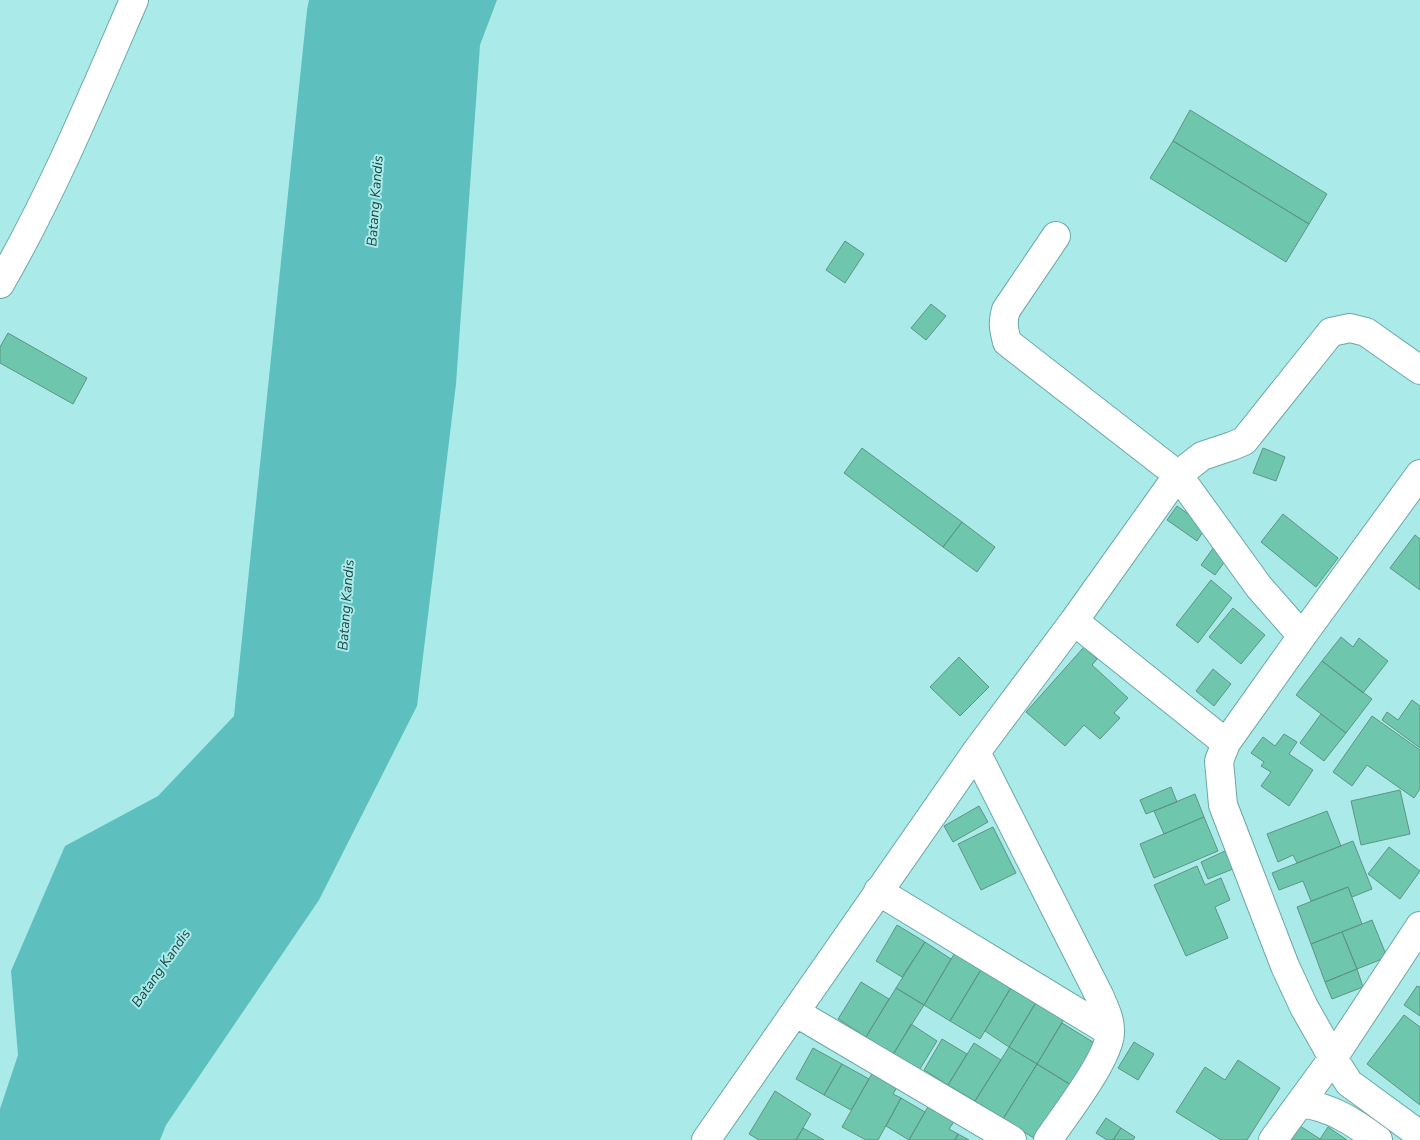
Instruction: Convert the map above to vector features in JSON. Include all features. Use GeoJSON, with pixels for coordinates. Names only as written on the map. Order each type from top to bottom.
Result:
{"type":"FeatureCollection","features":[{"type":"Feature","properties":{"kind":"street"},"geometry":{"type":"LineString","coordinates":[[0,284],[19,251],[84,115],[134,0]]}},
{"type":"Feature","properties":{"kind":"street"},"geometry":{"type":"LineString","coordinates":[[1056,236],[1006,310],[1003,326],[1007,342],[1178,476],[1259,587],[1302,636]]}},
{"type":"Feature","properties":{"kind":"street"},"geometry":{"type":"LineString","coordinates":[[710,1139],[878,891],[976,752],[1074,621],[1178,476],[1202,456],[1244,440],[1331,332],[1350,328],[1366,332],[1420,370]]}},
{"type":"Feature","properties":{"kind":"street"},"geometry":{"type":"LineString","coordinates":[[1420,474],[1226,743],[1219,761],[1223,805],[1285,966],[1304,1006],[1349,1084],[1420,1135]]}},
{"type":"Feature","properties":{"kind":"street"},"geometry":{"type":"LineString","coordinates":[[1074,621],[1226,743]]}},
{"type":"Feature","properties":{"kind":"street"},"geometry":{"type":"LineString","coordinates":[[976,752],[1108,1015],[1110,1032],[1104,1057],[1048,1140]]}},
{"type":"Feature","properties":{"kind":"street"},"geometry":{"type":"LineString","coordinates":[[878,891],[1110,1032]]}},
{"type":"Feature","properties":{"kind":"street"},"geometry":{"type":"LineString","coordinates":[[1273,1140],[1333,1058],[1420,926]]}},
{"type":"Feature","properties":{"kind":"street"},"geometry":{"type":"LineString","coordinates":[[795,1012],[1012,1140]]}},
{"type":"Feature","properties":{"kind":"street"},"geometry":{"type":"LineString","coordinates":[[1301,1102],[1319,1105],[1334,1111],[1378,1140]]}},
{"type":"Feature","properties":{"kind":"water","name":"Batang Kandis"},"geometry":{"type":"Polygon","coordinates":[[[309,0],[497,0],[480,45],[456,384],[417,706],[319,900],[166,1125],[160,1140],[0,1140],[0,1109],[18,1055],[11,971],[65,846],[158,796],[234,716],[309,0]]]}},
{"type":"Feature","properties":{"kind":"building"},"geometry":{"type":"Polygon","coordinates":[[[1190,110],[1327,194],[1309,224],[1173,141],[1190,110]]]}},
{"type":"Feature","properties":{"kind":"building"},"geometry":{"type":"Polygon","coordinates":[[[1173,141],[1309,224],[1286,262],[1150,178],[1173,141]]]}},
{"type":"Feature","properties":{"kind":"building"},"geometry":{"type":"Polygon","coordinates":[[[845,241],[864,254],[845,283],[826,270],[845,241]]]}},
{"type":"Feature","properties":{"kind":"building"},"geometry":{"type":"Polygon","coordinates":[[[931,304],[946,316],[926,340],[911,328],[931,304]]]}},
{"type":"Feature","properties":{"kind":"building"},"geometry":{"type":"Polygon","coordinates":[[[8,333],[87,378],[73,404],[0,363],[0,347],[8,333]]]}},
{"type":"Feature","properties":{"kind":"building"},"geometry":{"type":"Polygon","coordinates":[[[862,448],[962,522],[943,547],[844,473],[862,448]]]}},
{"type":"Feature","properties":{"kind":"building"},"geometry":{"type":"Polygon","coordinates":[[[1263,448],[1285,457],[1276,481],[1253,473],[1263,448]]]}},
{"type":"Feature","properties":{"kind":"building"},"geometry":{"type":"Polygon","coordinates":[[[1177,506],[1206,527],[1197,541],[1167,520],[1177,506]]]}},
{"type":"Feature","properties":{"kind":"building"},"geometry":{"type":"Polygon","coordinates":[[[1283,514],[1338,558],[1316,587],[1261,542],[1283,514]]]}},
{"type":"Feature","properties":{"kind":"building"},"geometry":{"type":"Polygon","coordinates":[[[962,522],[995,547],[977,572],[943,547],[962,522]]]}},
{"type":"Feature","properties":{"kind":"building"},"geometry":{"type":"Polygon","coordinates":[[[1415,535],[1420,539],[1420,590],[1390,568],[1415,535]]]}},
{"type":"Feature","properties":{"kind":"building"},"geometry":{"type":"Polygon","coordinates":[[[1214,547],[1228,557],[1215,575],[1201,565],[1214,547]]]}},
{"type":"Feature","properties":{"kind":"building"},"geometry":{"type":"Polygon","coordinates":[[[1211,580],[1232,598],[1198,643],[1176,625],[1211,580]]]}},
{"type":"Feature","properties":{"kind":"building"},"geometry":{"type":"Polygon","coordinates":[[[1233,608],[1265,635],[1241,664],[1209,637],[1233,608]]]}},
{"type":"Feature","properties":{"kind":"building"},"geometry":{"type":"Polygon","coordinates":[[[1341,637],[1353,647],[1359,638],[1388,661],[1363,693],[1322,661],[1341,637]]]}},
{"type":"Feature","properties":{"kind":"building"},"geometry":{"type":"Polygon","coordinates":[[[1084,647],[1097,659],[1092,665],[1128,698],[1114,713],[1120,718],[1100,739],[1084,725],[1065,746],[1026,712],[1084,647]]]}},
{"type":"Feature","properties":{"kind":"building"},"geometry":{"type":"Polygon","coordinates":[[[959,657],[989,687],[960,716],[930,687],[959,657]]]}},
{"type":"Feature","properties":{"kind":"building"},"geometry":{"type":"Polygon","coordinates":[[[1322,661],[1372,699],[1346,733],[1296,695],[1322,661]]]}},
{"type":"Feature","properties":{"kind":"building"},"geometry":{"type":"Polygon","coordinates":[[[1213,669],[1231,684],[1214,706],[1196,691],[1213,669]]]}},
{"type":"Feature","properties":{"kind":"building"},"geometry":{"type":"Polygon","coordinates":[[[1412,700],[1420,706],[1420,748],[1382,720],[1387,712],[1398,720],[1412,700]]]}},
{"type":"Feature","properties":{"kind":"building"},"geometry":{"type":"Polygon","coordinates":[[[1321,714],[1346,733],[1324,761],[1300,743],[1321,714]]]}},
{"type":"Feature","properties":{"kind":"building"},"geometry":{"type":"Polygon","coordinates":[[[1372,716],[1420,750],[1420,789],[1414,798],[1367,765],[1352,786],[1333,772],[1372,716]]]}},
{"type":"Feature","properties":{"kind":"building"},"geometry":{"type":"Polygon","coordinates":[[[1284,734],[1297,742],[1289,754],[1313,770],[1289,806],[1261,786],[1271,772],[1261,766],[1264,762],[1251,753],[1263,737],[1275,746],[1284,734]]]}},
{"type":"Feature","properties":{"kind":"building"},"geometry":{"type":"Polygon","coordinates":[[[1171,787],[1177,802],[1146,814],[1140,800],[1171,787]]]}},
{"type":"Feature","properties":{"kind":"building"},"geometry":{"type":"Polygon","coordinates":[[[1400,790],[1410,834],[1361,845],[1351,801],[1400,790]]]}},
{"type":"Feature","properties":{"kind":"building"},"geometry":{"type":"Polygon","coordinates":[[[1195,794],[1204,817],[1164,834],[1154,811],[1195,794]]]}},
{"type":"Feature","properties":{"kind":"building"},"geometry":{"type":"Polygon","coordinates":[[[979,806],[988,822],[953,842],[944,826],[979,806]]]}},
{"type":"Feature","properties":{"kind":"building"},"geometry":{"type":"Polygon","coordinates":[[[1327,811],[1341,846],[1297,863],[1293,855],[1278,862],[1267,834],[1327,811]]]}},
{"type":"Feature","properties":{"kind":"building"},"geometry":{"type":"Polygon","coordinates":[[[1204,817],[1218,851],[1154,878],[1140,844],[1204,817]]]}},
{"type":"Feature","properties":{"kind":"building"},"geometry":{"type":"Polygon","coordinates":[[[993,827],[1016,873],[981,890],[958,844],[993,827]]]}},
{"type":"Feature","properties":{"kind":"building"},"geometry":{"type":"Polygon","coordinates":[[[1353,841],[1372,889],[1352,897],[1348,887],[1311,901],[1303,881],[1279,890],[1272,873],[1353,841]]]}},
{"type":"Feature","properties":{"kind":"building"},"geometry":{"type":"Polygon","coordinates":[[[1389,847],[1420,871],[1400,899],[1368,874],[1389,847]]]}},
{"type":"Feature","properties":{"kind":"building"},"geometry":{"type":"Polygon","coordinates":[[[1225,851],[1233,869],[1208,879],[1201,862],[1225,851]]]}},
{"type":"Feature","properties":{"kind":"building"},"geometry":{"type":"Polygon","coordinates":[[[1197,866],[1205,885],[1221,878],[1230,900],[1215,907],[1228,938],[1186,956],[1154,885],[1197,866]]]}},
{"type":"Feature","properties":{"kind":"building"},"geometry":{"type":"Polygon","coordinates":[[[1348,887],[1362,924],[1311,944],[1297,907],[1348,887]]]}},
{"type":"Feature","properties":{"kind":"building"},"geometry":{"type":"Polygon","coordinates":[[[1372,920],[1387,957],[1357,969],[1342,932],[1372,920]]]}},
{"type":"Feature","properties":{"kind":"building"},"geometry":{"type":"Polygon","coordinates":[[[897,925],[925,942],[902,977],[876,961],[897,925]]]}},
{"type":"Feature","properties":{"kind":"building"},"geometry":{"type":"Polygon","coordinates":[[[1342,932],[1357,969],[1325,982],[1311,944],[1342,932]]]}},
{"type":"Feature","properties":{"kind":"building"},"geometry":{"type":"Polygon","coordinates":[[[925,942],[951,959],[924,1005],[896,988],[925,942]]]}},
{"type":"Feature","properties":{"kind":"building"},"geometry":{"type":"Polygon","coordinates":[[[956,951],[982,968],[950,1021],[924,1005],[956,951]]]}},
{"type":"Feature","properties":{"kind":"building"},"geometry":{"type":"Polygon","coordinates":[[[982,968],[1012,986],[980,1039],[950,1021],[982,968]]]}},
{"type":"Feature","properties":{"kind":"building"},"geometry":{"type":"Polygon","coordinates":[[[1357,969],[1363,987],[1332,999],[1325,982],[1357,969]]]}},
{"type":"Feature","properties":{"kind":"building"},"geometry":{"type":"Polygon","coordinates":[[[861,982],[889,999],[866,1037],[838,1019],[861,982]]]}},
{"type":"Feature","properties":{"kind":"building"},"geometry":{"type":"Polygon","coordinates":[[[1012,986],[1036,1002],[1009,1047],[985,1031],[1012,986]]]}},
{"type":"Feature","properties":{"kind":"building"},"geometry":{"type":"Polygon","coordinates":[[[1417,986],[1420,987],[1420,1016],[1404,1005],[1417,986]]]}},
{"type":"Feature","properties":{"kind":"building"},"geometry":{"type":"Polygon","coordinates":[[[896,988],[924,1005],[893,1054],[866,1037],[896,988]]]}},
{"type":"Feature","properties":{"kind":"building"},"geometry":{"type":"Polygon","coordinates":[[[1040,996],[1064,1019],[1037,1064],[1009,1047],[1040,996]]]}},
{"type":"Feature","properties":{"kind":"building"},"geometry":{"type":"Polygon","coordinates":[[[1404,1015],[1420,1027],[1420,1105],[1367,1064],[1404,1015]]]}},
{"type":"Feature","properties":{"kind":"building"},"geometry":{"type":"Polygon","coordinates":[[[1062,1023],[1096,1044],[1071,1085],[1037,1064],[1062,1023]]]}},
{"type":"Feature","properties":{"kind":"building"},"geometry":{"type":"Polygon","coordinates":[[[911,1024],[937,1041],[915,1077],[889,1062],[911,1024]]]}},
{"type":"Feature","properties":{"kind":"building"},"geometry":{"type":"Polygon","coordinates":[[[942,1039],[967,1054],[948,1085],[924,1070],[942,1039]]]}},
{"type":"Feature","properties":{"kind":"building"},"geometry":{"type":"Polygon","coordinates":[[[1134,1042],[1154,1054],[1138,1080],[1118,1068],[1134,1042]]]}},
{"type":"Feature","properties":{"kind":"building"},"geometry":{"type":"Polygon","coordinates":[[[974,1043],[1001,1060],[975,1101],[948,1085],[974,1043]]]}},
{"type":"Feature","properties":{"kind":"building"},"geometry":{"type":"Polygon","coordinates":[[[1009,1047],[1037,1064],[1003,1119],[975,1101],[1009,1047]]]}},
{"type":"Feature","properties":{"kind":"building"},"geometry":{"type":"Polygon","coordinates":[[[813,1048],[842,1064],[824,1095],[796,1079],[813,1048]]]}},
{"type":"Feature","properties":{"kind":"building"},"geometry":{"type":"Polygon","coordinates":[[[1238,1060],[1280,1088],[1247,1140],[1221,1140],[1176,1112],[1205,1067],[1225,1080],[1238,1060]]]}},
{"type":"Feature","properties":{"kind":"building"},"geometry":{"type":"Polygon","coordinates":[[[842,1064],[869,1079],[851,1110],[824,1095],[842,1064]]]}},
{"type":"Feature","properties":{"kind":"building"},"geometry":{"type":"Polygon","coordinates":[[[1037,1064],[1071,1085],[1037,1140],[1003,1119],[1037,1064]]]}},
{"type":"Feature","properties":{"kind":"building"},"geometry":{"type":"Polygon","coordinates":[[[874,1070],[899,1084],[893,1094],[901,1098],[878,1140],[866,1140],[842,1127],[874,1070]]]}},
{"type":"Feature","properties":{"kind":"building"},"geometry":{"type":"Polygon","coordinates":[[[775,1091],[811,1114],[796,1140],[759,1140],[749,1134],[775,1091]]]}},
{"type":"Feature","properties":{"kind":"building"},"geometry":{"type":"Polygon","coordinates":[[[901,1098],[925,1112],[909,1140],[886,1126],[901,1098]]]}},
{"type":"Feature","properties":{"kind":"building"},"geometry":{"type":"Polygon","coordinates":[[[929,1105],[955,1120],[949,1129],[958,1134],[955,1140],[909,1140],[929,1105]]]}},
{"type":"Feature","properties":{"kind":"building"},"geometry":{"type":"Polygon","coordinates":[[[1106,1118],[1121,1128],[1113,1140],[1107,1140],[1096,1133],[1106,1118]]]}},
{"type":"Feature","properties":{"kind":"building"},"geometry":{"type":"Polygon","coordinates":[[[1300,1126],[1320,1139],[1328,1127],[1347,1140],[1291,1140],[1300,1126]]]}},
{"type":"Feature","properties":{"kind":"building"},"geometry":{"type":"Polygon","coordinates":[[[803,1128],[824,1140],[796,1140],[803,1128]]]}},
{"type":"Feature","properties":{"kind":"building"},"geometry":{"type":"Polygon","coordinates":[[[1121,1128],[1135,1137],[1133,1140],[1113,1140],[1121,1128]]]}},
{"type":"Feature","properties":{"kind":"building"},"geometry":{"type":"Polygon","coordinates":[[[958,1134],[969,1140],[955,1140],[958,1134]]]}}]}
